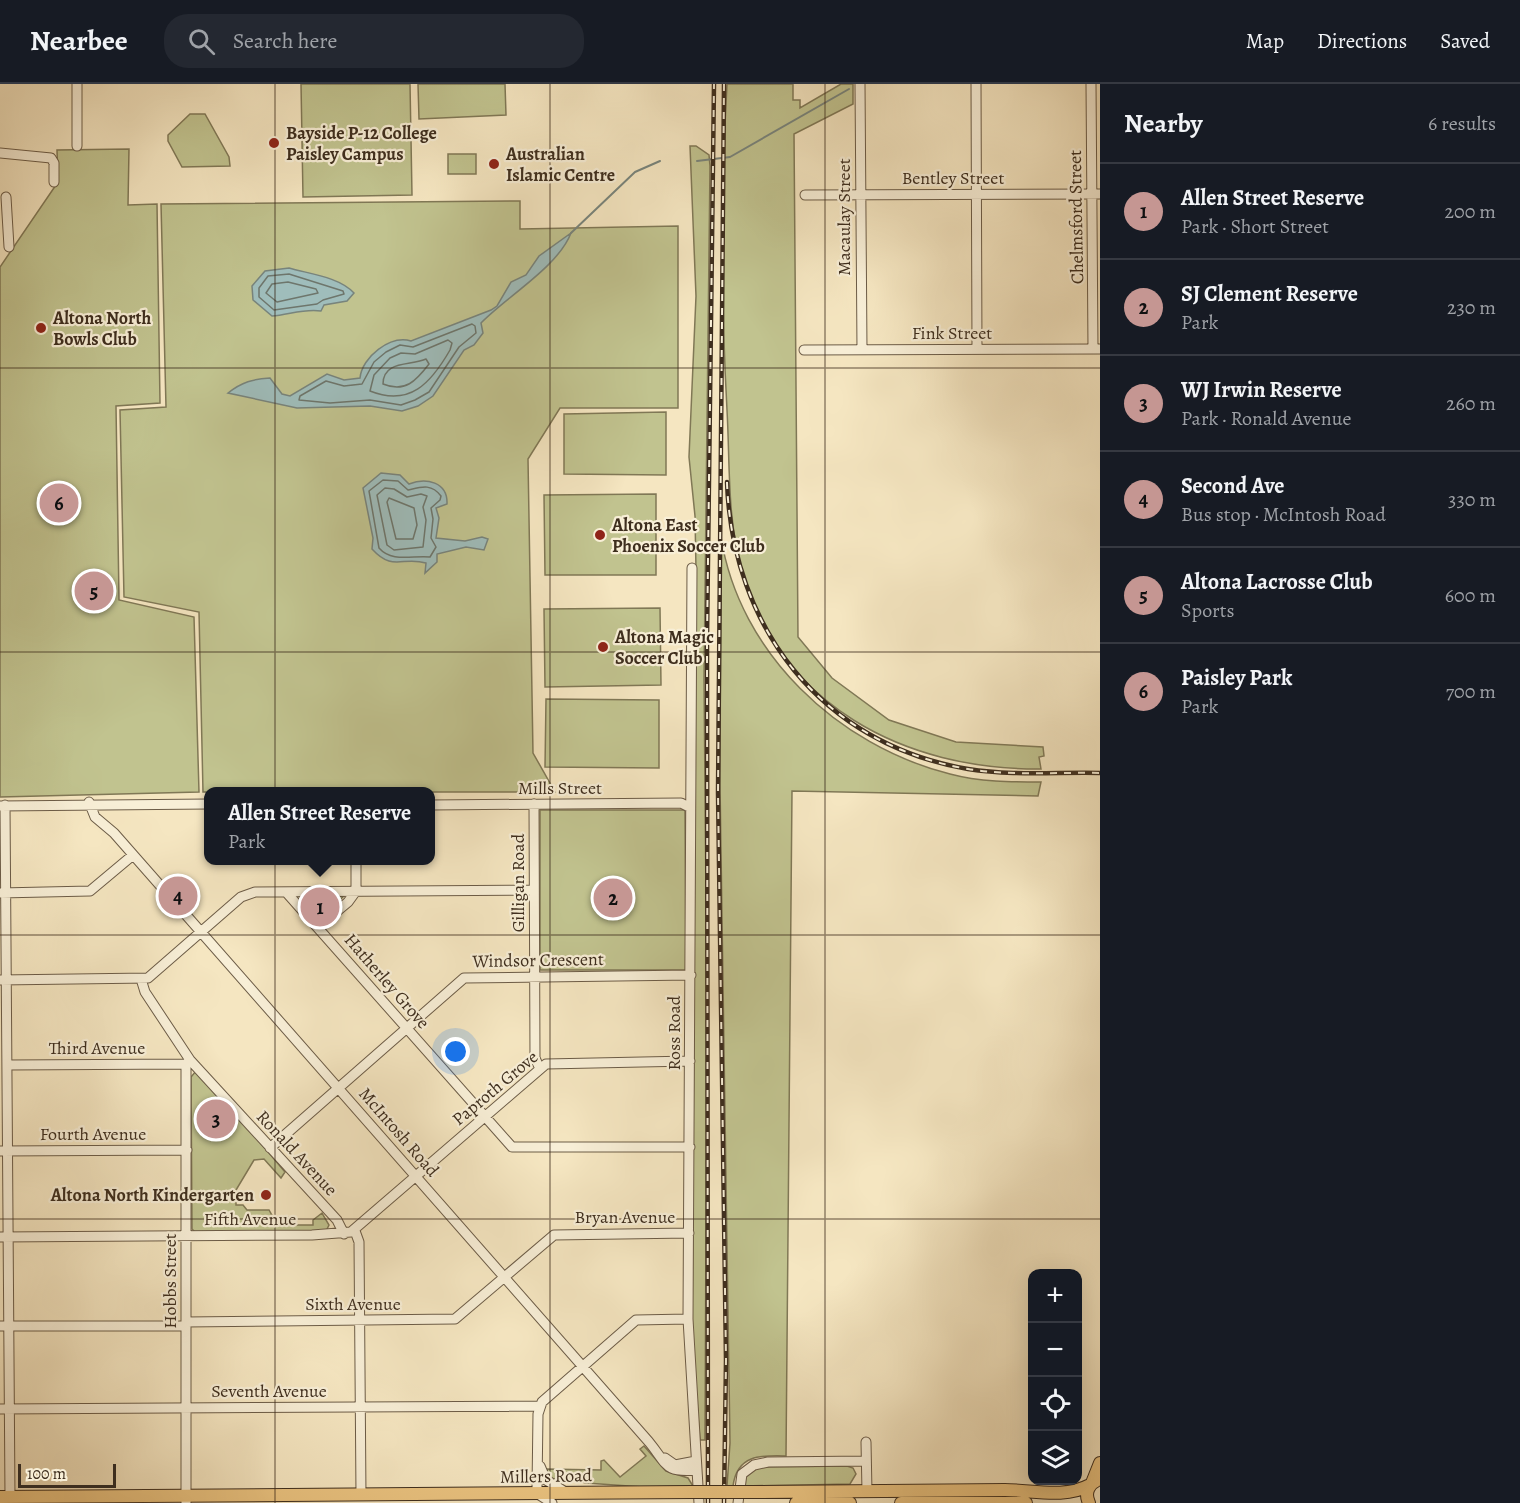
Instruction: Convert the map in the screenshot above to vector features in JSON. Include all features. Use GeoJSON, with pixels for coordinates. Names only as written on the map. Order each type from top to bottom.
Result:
{"type":"FeatureCollection","features":[{"type":"Feature","properties":{"kind":"main road"},"geometry":{"type":"LineString","coordinates":[[1089,1503],[1087,1495],[1100,1463]]}},
{"type":"Feature","properties":{"kind":"main road","name":"Millers Road"},"geometry":{"type":"LineString","coordinates":[[5,1497],[63,1500],[361,1495],[444,1499],[568,1493],[697,1498],[748,1492],[1027,1490],[1059,1493],[1077,1492],[1094,1482]]}},
{"type":"Feature","properties":{"kind":"main road"},"geometry":{"type":"LineString","coordinates":[[796,1503],[850,1503]]}},
{"type":"Feature","properties":{"kind":"main road"},"geometry":{"type":"LineString","coordinates":[[901,1503],[1026,1503]]}},
{"type":"Feature","properties":{"kind":"street"},"geometry":{"type":"LineString","coordinates":[[77,84],[77,146]]}},
{"type":"Feature","properties":{"kind":"street","name":"Macaulay Street"},"geometry":{"type":"LineString","coordinates":[[860,84],[862,350]]}},
{"type":"Feature","properties":{"kind":"street"},"geometry":{"type":"LineString","coordinates":[[976,84],[977,349]]}},
{"type":"Feature","properties":{"kind":"street","name":"Chelmsford Street"},"geometry":{"type":"LineString","coordinates":[[1091,84],[1096,194],[1097,349]]}},
{"type":"Feature","properties":{"kind":"street"},"geometry":{"type":"LineString","coordinates":[[0,153],[51,158],[54,164],[54,182]]}},
{"type":"Feature","properties":{"kind":"street","name":"Bentley Street"},"geometry":{"type":"LineString","coordinates":[[806,195],[1096,194]]}},
{"type":"Feature","properties":{"kind":"street"},"geometry":{"type":"LineString","coordinates":[[6,195],[9,247]]}},
{"type":"Feature","properties":{"kind":"street","name":"Fink Street"},"geometry":{"type":"LineString","coordinates":[[804,350],[1097,349]]}},
{"type":"Feature","properties":{"kind":"street","name":"Ross Road"},"geometry":{"type":"LineString","coordinates":[[692,568],[688,1319],[697,1498]]}},
{"type":"Feature","properties":{"kind":"street","name":"Mills Street"},"geometry":{"type":"LineString","coordinates":[[435,804],[681,803],[689,807]]}},
{"type":"Feature","properties":{"kind":"street","name":"McIntosh Road"},"geometry":{"type":"LineString","coordinates":[[89,804],[95,817],[114,833],[658,1453],[675,1465],[697,1466]]}},
{"type":"Feature","properties":{"kind":"street","name":"McIntosh Road"},"geometry":{"type":"LineString","coordinates":[[101,804],[114,833]]}},
{"type":"Feature","properties":{"kind":"street"},"geometry":{"type":"LineString","coordinates":[[5,1497],[4,1151],[8,1065],[4,980],[3,806],[204,804]]}},
{"type":"Feature","properties":{"kind":"street","name":"Gilligan Road"},"geometry":{"type":"LineString","coordinates":[[534,804],[535,1058],[540,1069]]}},
{"type":"Feature","properties":{"kind":"street"},"geometry":{"type":"LineString","coordinates":[[3,893],[90,891],[133,855]]}},
{"type":"Feature","properties":{"kind":"street"},"geometry":{"type":"LineString","coordinates":[[318,927],[348,902],[356,891],[356,865]]}},
{"type":"Feature","properties":{"kind":"street"},"geometry":{"type":"LineString","coordinates":[[4,980],[141,979],[154,974],[247,893],[534,890]]}},
{"type":"Feature","properties":{"kind":"street","name":"Hatherley Grove"},"geometry":{"type":"LineString","coordinates":[[286,892],[507,1144],[516,1148],[690,1147]]}},
{"type":"Feature","properties":{"kind":"street","name":"Windsor Crescent"},"geometry":{"type":"LineString","coordinates":[[270,1148],[464,978],[691,975]]}},
{"type":"Feature","properties":{"kind":"street","name":"Ronald Avenue"},"geometry":{"type":"LineString","coordinates":[[141,979],[145,992],[188,1062],[337,1220],[344,1234]]}},
{"type":"Feature","properties":{"kind":"street","name":"Paproth Grove"},"geometry":{"type":"LineString","coordinates":[[355,1231],[546,1064],[690,1061]]}},
{"type":"Feature","properties":{"kind":"street","name":"Third Avenue"},"geometry":{"type":"LineString","coordinates":[[8,1065],[188,1062]]}},
{"type":"Feature","properties":{"kind":"street","name":"Hobbs Street"},"geometry":{"type":"LineString","coordinates":[[186,1499],[188,1062]]}},
{"type":"Feature","properties":{"kind":"street","name":"Fourth Avenue"},"geometry":{"type":"LineString","coordinates":[[4,1151],[187,1150]]}},
{"type":"Feature","properties":{"kind":"street"},"geometry":{"type":"LineString","coordinates":[[355,1231],[359,1242],[361,1495]]}},
{"type":"Feature","properties":{"kind":"street","name":"Fifth Avenue"},"geometry":{"type":"LineString","coordinates":[[5,1237],[344,1234],[355,1231]]}},
{"type":"Feature","properties":{"kind":"street","name":"Bryan Avenue"},"geometry":{"type":"LineString","coordinates":[[504,1278],[554,1235],[689,1233]]}},
{"type":"Feature","properties":{"kind":"street","name":"Sixth Avenue"},"geometry":{"type":"LineString","coordinates":[[5,1326],[455,1319],[504,1278]]}},
{"type":"Feature","properties":{"kind":"street"},"geometry":{"type":"LineString","coordinates":[[552,1503],[538,1494],[539,1406],[636,1320],[688,1319]]}},
{"type":"Feature","properties":{"kind":"street","name":"Seventh Avenue"},"geometry":{"type":"LineString","coordinates":[[5,1408],[539,1406]]}},
{"type":"Feature","properties":{"kind":"street"},"geometry":{"type":"LineString","coordinates":[[866,1442],[867,1492]]}},
{"type":"Feature","properties":{"kind":"street"},"geometry":{"type":"LineString","coordinates":[[538,1455],[545,1479],[568,1493]]}},
{"type":"Feature","properties":{"kind":"street"},"geometry":{"type":"LineString","coordinates":[[738,1503],[742,1474],[754,1465],[768,1462],[866,1461]]}},
{"type":"Feature","properties":{"kind":"green space"},"geometry":{"type":"Polygon","coordinates":[[[301,84],[410,84],[412,195],[303,197],[301,84]]]}},
{"type":"Feature","properties":{"kind":"green space"},"geometry":{"type":"Polygon","coordinates":[[[418,84],[505,84],[506,115],[419,119],[418,84]]]}},
{"type":"Feature","properties":{"kind":"green space"},"geometry":{"type":"Polygon","coordinates":[[[727,84],[793,84],[793,100],[800,100],[800,108],[841,84],[853,84],[853,104],[794,134],[798,637],[832,678],[889,720],[956,742],[1043,747],[1044,756],[1039,757],[1041,769],[991,766],[942,757],[896,742],[854,720],[817,692],[785,657],[759,616],[741,567],[733,528],[730,489],[723,287],[727,84]]]}},
{"type":"Feature","properties":{"kind":"green space"},"geometry":{"type":"Polygon","coordinates":[[[190,114],[205,114],[229,157],[230,166],[182,167],[168,141],[168,135],[190,114]]]}},
{"type":"Feature","properties":{"kind":"green space"},"geometry":{"type":"Polygon","coordinates":[[[690,146],[696,146],[709,155],[710,166],[704,679],[707,1007],[705,1440],[700,1440],[692,1344],[696,570],[695,516],[689,457],[696,296],[690,146]]]}},
{"type":"Feature","properties":{"kind":"green space"},"geometry":{"type":"Polygon","coordinates":[[[129,149],[128,205],[157,204],[160,403],[116,406],[119,600],[194,617],[199,792],[0,797],[0,267],[58,182],[57,150],[129,149]]]}},
{"type":"Feature","properties":{"kind":"green space"},"geometry":{"type":"Polygon","coordinates":[[[448,154],[476,154],[476,174],[448,174],[448,154]]]}},
{"type":"Feature","properties":{"kind":"green space"},"geometry":{"type":"Polygon","coordinates":[[[520,201],[520,229],[678,226],[678,408],[560,408],[528,459],[533,753],[555,792],[435,792],[435,787],[204,787],[203,792],[199,612],[124,597],[120,410],[166,407],[161,204],[520,201]]]}},
{"type":"Feature","properties":{"kind":"green space"},"geometry":{"type":"Polygon","coordinates":[[[666,412],[666,475],[564,474],[564,414],[666,412]]]}},
{"type":"Feature","properties":{"kind":"green space","name":"Altona East Phoenix Soccer Club"},"geometry":{"type":"Polygon","coordinates":[[[656,494],[656,575],[545,575],[544,495],[656,494]]]}},
{"type":"Feature","properties":{"kind":"green space"},"geometry":{"type":"Polygon","coordinates":[[[721,537],[731,579],[749,619],[772,656],[800,688],[833,717],[870,741],[909,761],[950,774],[984,780],[1041,782],[1038,796],[792,791],[786,1456],[751,1459],[739,1468],[733,1486],[727,1486],[730,1443],[720,784],[721,537]]]}},
{"type":"Feature","properties":{"kind":"green space","name":"Altona Magic Soccer Club"},"geometry":{"type":"Polygon","coordinates":[[[660,608],[661,685],[545,687],[544,609],[660,608]]]}},
{"type":"Feature","properties":{"kind":"green space"},"geometry":{"type":"Polygon","coordinates":[[[546,699],[659,700],[659,768],[545,767],[546,699]]]}},
{"type":"Feature","properties":{"kind":"green space"},"geometry":{"type":"Polygon","coordinates":[[[540,810],[685,810],[686,970],[540,970],[540,810]]]}},
{"type":"Feature","properties":{"kind":"green space"},"geometry":{"type":"Polygon","coordinates":[[[344,896],[319,918],[300,897],[344,896]]]}},
{"type":"Feature","properties":{"kind":"green space"},"geometry":{"type":"Polygon","coordinates":[[[196,1071],[208,1080],[285,1172],[281,1178],[264,1159],[254,1160],[236,1190],[236,1205],[243,1205],[247,1210],[269,1210],[273,1217],[289,1217],[289,1225],[313,1225],[313,1220],[322,1213],[329,1225],[326,1231],[195,1232],[192,1229],[191,1077],[196,1071]]]}},
{"type":"Feature","properties":{"kind":"green space"},"geometry":{"type":"Polygon","coordinates":[[[644,1446],[666,1471],[688,1478],[693,1486],[643,1487],[585,1483],[573,1479],[556,1480],[549,1475],[546,1469],[601,1470],[601,1461],[604,1460],[620,1477],[646,1456],[640,1449],[644,1446]]]}},
{"type":"Feature","properties":{"kind":"green space"},"geometry":{"type":"Polygon","coordinates":[[[847,1466],[853,1468],[856,1474],[850,1484],[742,1486],[748,1472],[762,1467],[847,1466]]]}},
{"type":"Feature","properties":{"kind":"water"},"geometry":{"type":"Polygon","coordinates":[[[571,233],[555,258],[543,270],[481,323],[483,333],[474,345],[464,350],[433,396],[418,406],[402,411],[370,406],[297,408],[228,393],[243,384],[264,378],[270,378],[282,394],[290,396],[327,374],[344,380],[360,378],[366,363],[378,349],[394,341],[411,341],[497,306],[511,282],[526,275],[539,256],[571,233]]]}},
{"type":"Feature","properties":{"kind":"water"},"geometry":{"type":"Polygon","coordinates":[[[289,268],[340,283],[354,293],[347,301],[324,305],[321,311],[303,311],[272,316],[253,300],[252,286],[265,271],[289,268]]]}},
{"type":"Feature","properties":{"kind":"water"},"geometry":{"type":"Polygon","coordinates":[[[381,473],[400,475],[409,484],[429,481],[440,486],[444,491],[447,504],[436,508],[439,518],[436,538],[465,541],[482,537],[488,539],[484,550],[466,547],[437,554],[437,562],[425,573],[426,563],[392,562],[379,556],[372,549],[373,538],[363,488],[381,473]]]}},
{"type":"Feature","properties":{"kind":"waterway"},"geometry":{"type":"LineString","coordinates":[[697,161],[730,157],[849,89]]}},
{"type":"Feature","properties":{"kind":"waterway"},"geometry":{"type":"LineString","coordinates":[[571,233],[635,172],[660,161]]}},
{"type":"Feature","properties":{"kind":"railway"},"geometry":{"type":"LineString","coordinates":[[708,1503],[707,639],[714,84]]}},
{"type":"Feature","properties":{"kind":"railway"},"geometry":{"type":"LineString","coordinates":[[724,84],[718,793],[726,1360],[724,1503]]}},
{"type":"Feature","properties":{"kind":"railway"},"geometry":{"type":"LineString","coordinates":[[727,482],[733,535],[746,584],[767,630],[794,670],[828,705],[869,734],[916,755],[968,769],[1018,773],[1100,773]]}},
{"type":"Feature","properties":{"kind":"place","name":"Bayside P-12 College Paisley Campus"},"geometry":{"type":"Point","coordinates":[274,143]}},
{"type":"Feature","properties":{"kind":"place","name":"Australian Islamic Centre"},"geometry":{"type":"Point","coordinates":[494,164]}},
{"type":"Feature","properties":{"kind":"place","name":"Altona North Bowls Club"},"geometry":{"type":"Point","coordinates":[41,328]}},
{"type":"Feature","properties":{"kind":"place","name":"Paisley Park"},"geometry":{"type":"Point","coordinates":[59,503]}},
{"type":"Feature","properties":{"kind":"place","name":"Altona East Phoenix Soccer Club"},"geometry":{"type":"Point","coordinates":[600,535]}},
{"type":"Feature","properties":{"kind":"place","name":"Altona Lacrosse Club"},"geometry":{"type":"Point","coordinates":[94,591]}},
{"type":"Feature","properties":{"kind":"place","name":"Altona Magic Soccer Club"},"geometry":{"type":"Point","coordinates":[603,647]}},
{"type":"Feature","properties":{"kind":"place","name":"Second Ave"},"geometry":{"type":"Point","coordinates":[178,896]}},
{"type":"Feature","properties":{"kind":"place","name":"SJ Clement Reserve"},"geometry":{"type":"Point","coordinates":[613,898]}},
{"type":"Feature","properties":{"kind":"place","name":"Allen Street Reserve"},"geometry":{"type":"Point","coordinates":[320,907]}},
{"type":"Feature","properties":{"kind":"place","name":"WJ Irwin Reserve"},"geometry":{"type":"Point","coordinates":[216,1119]}},
{"type":"Feature","properties":{"kind":"place","name":"Altona North Kindergarten"},"geometry":{"type":"Point","coordinates":[266,1195]}}]}
